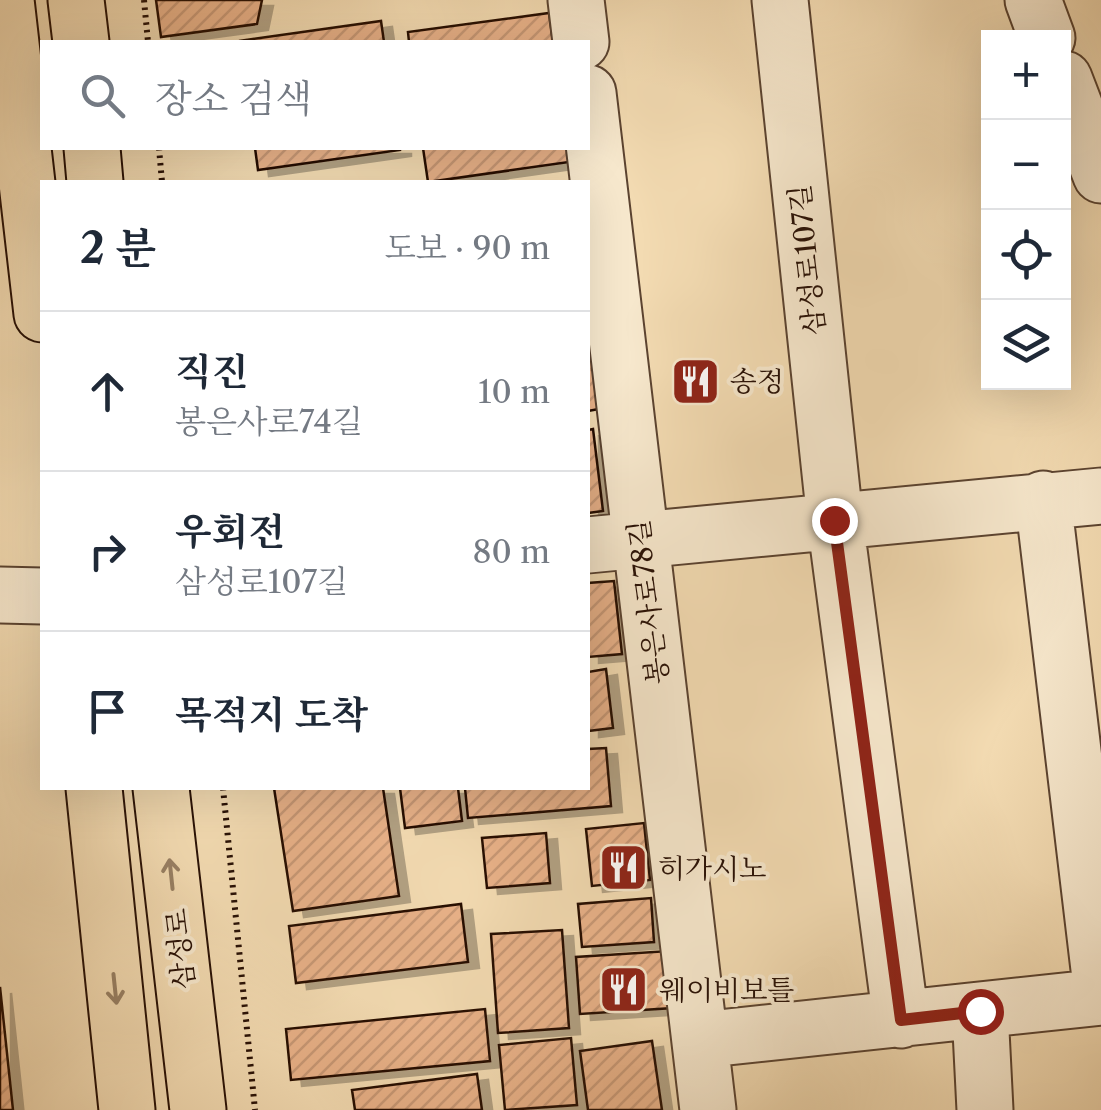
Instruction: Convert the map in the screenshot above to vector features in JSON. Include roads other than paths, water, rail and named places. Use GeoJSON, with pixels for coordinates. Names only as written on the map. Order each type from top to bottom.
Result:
{"type":"FeatureCollection","features":[{"type":"Feature","properties":{"kind":"main road"},"geometry":{"type":"LineString","coordinates":[[6,0],[40,297]]}},
{"type":"Feature","properties":{"kind":"main road"},"geometry":{"type":"LineString","coordinates":[[76,0],[80,40]]}},
{"type":"Feature","properties":{"kind":"main road"},"geometry":{"type":"LineString","coordinates":[[92,150],[96,180]]}},
{"type":"Feature","properties":{"kind":"main road"},"geometry":{"type":"LineString","coordinates":[[94,790],[127,1110]]}},
{"type":"Feature","properties":{"kind":"main road","name":"삼성로"},"geometry":{"type":"LineString","coordinates":[[161,790],[198,1110]]}},
{"type":"Feature","properties":{"kind":"street"},"geometry":{"type":"LineString","coordinates":[[576,0],[582,40]]}},
{"type":"Feature","properties":{"kind":"street","name":"삼성로107길"},"geometry":{"type":"LineString","coordinates":[[780,0],[834,520],[901,1020]]}},
{"type":"Feature","properties":{"kind":"street"},"geometry":{"type":"LineString","coordinates":[[1033,0],[1045,30]]}},
{"type":"Feature","properties":{"kind":"street"},"geometry":{"type":"LineString","coordinates":[[1071,97],[1101,175]]}},
{"type":"Feature","properties":{"kind":"street","name":"봉은사로78길"},"geometry":{"type":"LineString","coordinates":[[590,110],[708,1110]]}},
{"type":"Feature","properties":{"kind":"street"},"geometry":{"type":"LineString","coordinates":[[590,545],[1101,496]]}},
{"type":"Feature","properties":{"kind":"street"},"geometry":{"type":"LineString","coordinates":[[1044,500],[1101,986]]}},
{"type":"Feature","properties":{"kind":"street"},"geometry":{"type":"LineString","coordinates":[[0,595],[40,596]]}},
{"type":"Feature","properties":{"kind":"street"},"geometry":{"type":"LineString","coordinates":[[700,1040],[1101,998]]}},
{"type":"Feature","properties":{"kind":"street"},"geometry":{"type":"LineString","coordinates":[[980,1011],[985,1110]]}},
{"type":"Feature","properties":{"kind":"place","name":"송정"},"geometry":{"type":"Point","coordinates":[695,381]}},
{"type":"Feature","properties":{"kind":"place","name":"히가시노"},"geometry":{"type":"Point","coordinates":[623,868]}},
{"type":"Feature","properties":{"kind":"place","name":"웨이비보틀"},"geometry":{"type":"Point","coordinates":[624,990]}}]}
